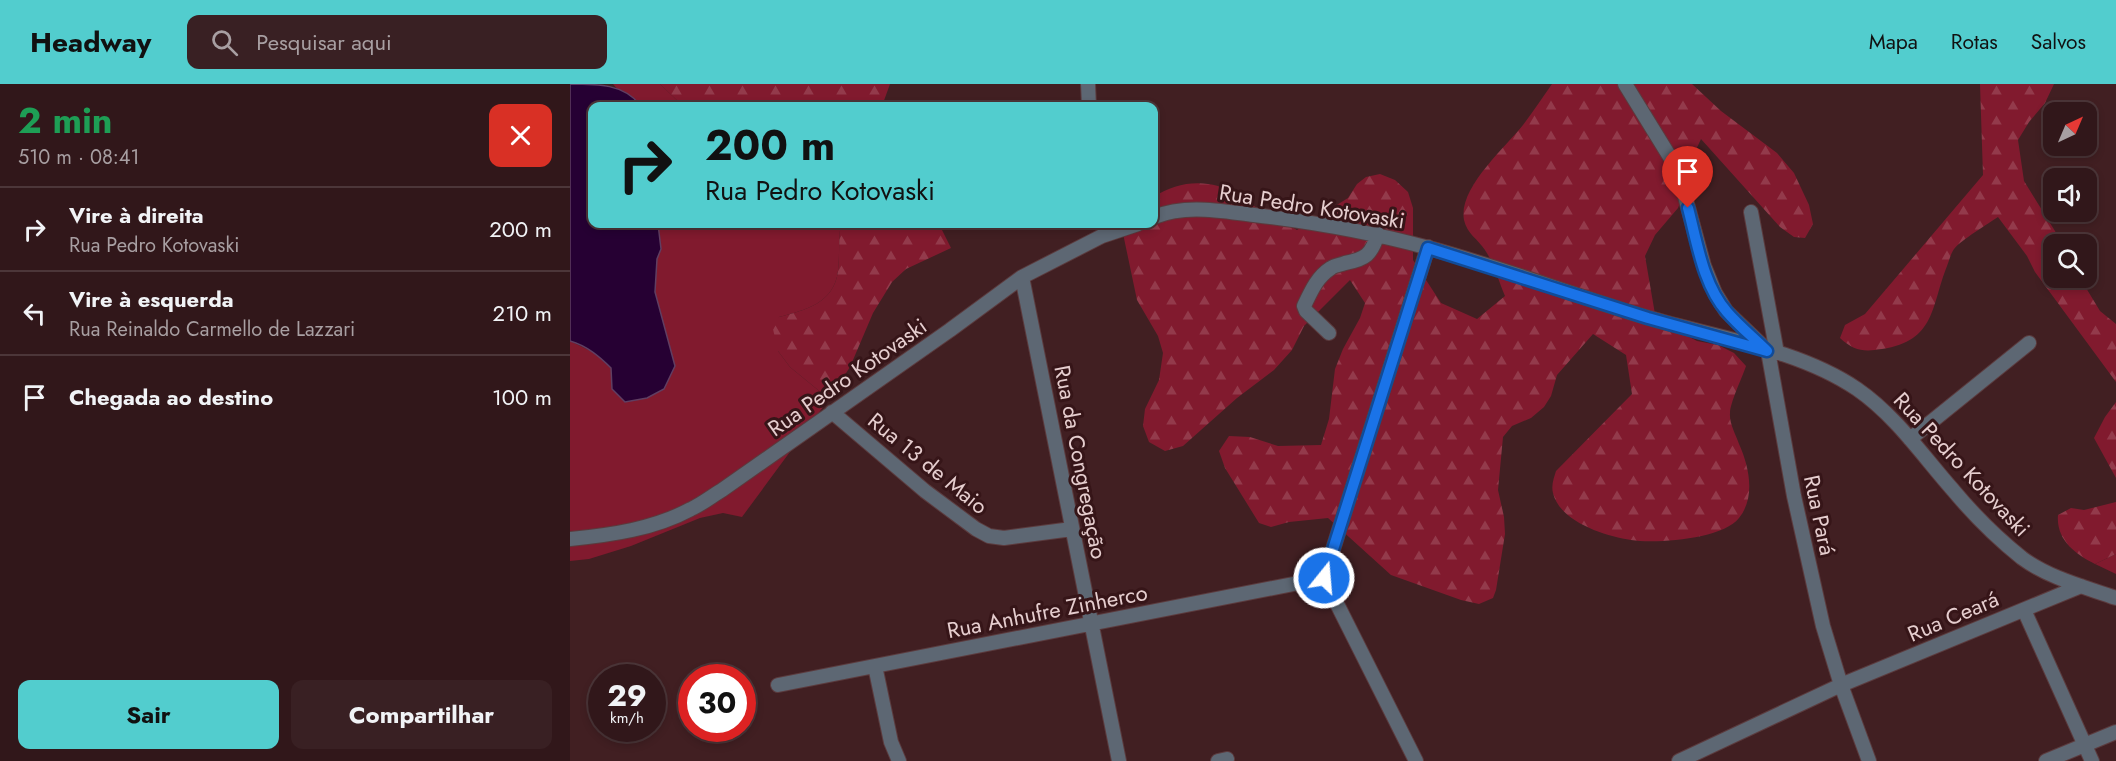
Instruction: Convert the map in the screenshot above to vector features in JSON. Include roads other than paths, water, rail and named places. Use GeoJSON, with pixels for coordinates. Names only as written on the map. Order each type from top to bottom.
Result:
{"type":"FeatureCollection","features":[{"type":"Feature","properties":{"kind":"street"},"geometry":{"type":"LineString","coordinates":[[1088,84],[1089,102]]}},
{"type":"Feature","properties":{"kind":"street"},"geometry":{"type":"LineString","coordinates":[[1625,84],[1673,162],[1683,189],[1704,266],[1715,293],[1726,311],[1772,352]]}},
{"type":"Feature","properties":{"kind":"street","name":"Rua Pedro Kotovaski"},"geometry":{"type":"LineString","coordinates":[[1158,215],[1168,211],[1199,209],[1287,219],[1378,234],[1648,318],[1772,352],[1815,367],[1856,388],[1888,412],[1954,492],[2024,559],[2058,577],[2116,598]]}},
{"type":"Feature","properties":{"kind":"street","name":"Rua Pará"},"geometry":{"type":"LineString","coordinates":[[1751,212],[1772,352],[1808,560],[1823,626],[1841,685],[1869,761]]}},
{"type":"Feature","properties":{"kind":"street","name":"Rua Pedro Kotovaski"},"geometry":{"type":"LineString","coordinates":[[570,539],[618,533],[662,521],[690,510],[950,330],[1022,277],[1101,230]]}},
{"type":"Feature","properties":{"kind":"street"},"geometry":{"type":"LineString","coordinates":[[1329,333],[1306,311],[1304,306],[1310,293],[1320,277],[1334,266],[1367,256],[1372,251],[1378,234]]}},
{"type":"Feature","properties":{"kind":"street"},"geometry":{"type":"LineString","coordinates":[[1416,761],[1324,578],[1428,248]]}},
{"type":"Feature","properties":{"kind":"street","name":"Rua da Congregação"},"geometry":{"type":"LineString","coordinates":[[1022,277],[1119,761]]}},
{"type":"Feature","properties":{"kind":"street"},"geometry":{"type":"LineString","coordinates":[[1910,439],[2029,343]]}},
{"type":"Feature","properties":{"kind":"street","name":"Rua 13 de Maio"},"geometry":{"type":"LineString","coordinates":[[832,412],[925,491],[989,536],[1004,538],[1072,529]]}},
{"type":"Feature","properties":{"kind":"street","name":"Rua Anhufre Zinherco"},"geometry":{"type":"LineString","coordinates":[[778,685],[1324,578]]}},
{"type":"Feature","properties":{"kind":"street","name":"Rua Ceará"},"geometry":{"type":"LineString","coordinates":[[1679,761],[1841,685],[2081,586]]}},
{"type":"Feature","properties":{"kind":"street"},"geometry":{"type":"LineString","coordinates":[[2024,609],[2092,761]]}},
{"type":"Feature","properties":{"kind":"street"},"geometry":{"type":"LineString","coordinates":[[875,666],[891,742],[899,761]]}},
{"type":"Feature","properties":{"kind":"street"},"geometry":{"type":"LineString","coordinates":[[2046,761],[2116,732]]}}]}
